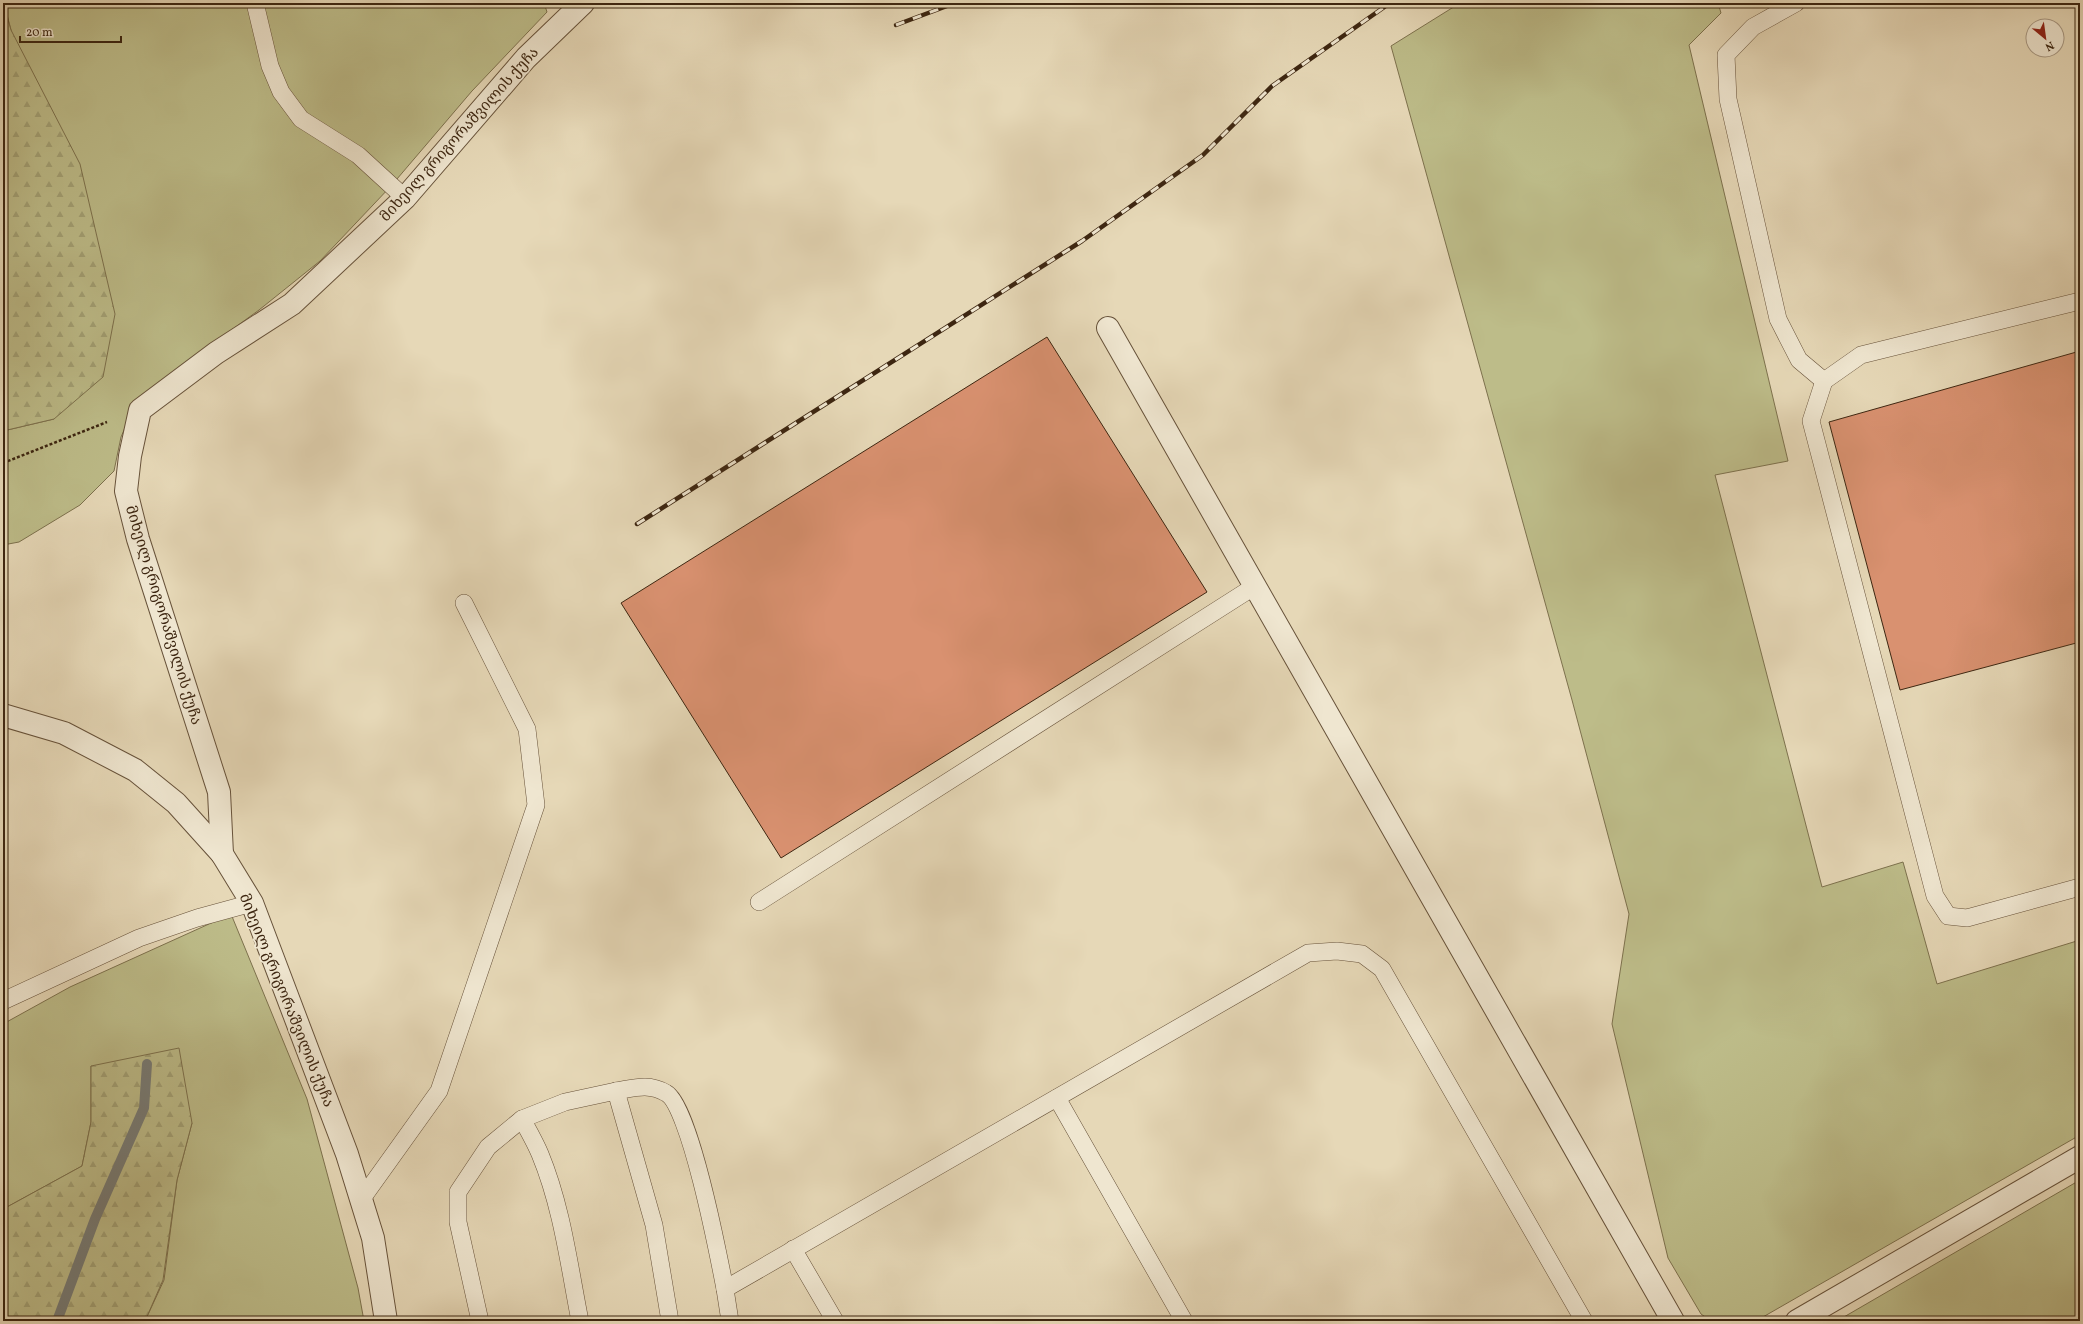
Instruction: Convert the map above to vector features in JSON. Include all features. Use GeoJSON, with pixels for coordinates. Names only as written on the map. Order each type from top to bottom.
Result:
{"type":"FeatureCollection","features":[{"type":"Feature","properties":{"kind":"street","name":"მიხეილ გრიგორაშვილის ქუჩა"},"geometry":{"type":"LineString","coordinates":[[386,1321],[373,1238],[323,1088],[252,903],[222,854],[219,792],[138,538],[126,491],[130,456],[140,410],[216,353],[292,304],[405,198],[526,58],[583,3]]}},
{"type":"Feature","properties":{"kind":"street"},"geometry":{"type":"LineString","coordinates":[[1108,328],[1673,1321]]}},
{"type":"Feature","properties":{"kind":"street"},"geometry":{"type":"LineString","coordinates":[[3,715],[64,733],[135,770],[176,803],[222,854]]}},
{"type":"Feature","properties":{"kind":"street"},"geometry":{"type":"LineString","coordinates":[[1796,1321],[2080,1158]]}},
{"type":"Feature","properties":{"kind":"lane"},"geometry":{"type":"LineString","coordinates":[[255,3],[270,66],[281,92],[301,119],[358,155],[405,198]]}},
{"type":"Feature","properties":{"kind":"lane"},"geometry":{"type":"LineString","coordinates":[[1796,3],[1753,27],[1726,55],[1728,99],[1778,319],[1799,360],[1824,381]]}},
{"type":"Feature","properties":{"kind":"lane"},"geometry":{"type":"LineString","coordinates":[[2080,301],[1861,355],[1824,381],[1811,421],[1935,896],[1948,916],[1967,918],[2080,887]]}},
{"type":"Feature","properties":{"kind":"lane"},"geometry":{"type":"LineString","coordinates":[[759,902],[1255,586]]}},
{"type":"Feature","properties":{"kind":"lane"},"geometry":{"type":"LineString","coordinates":[[361,1200],[439,1091],[536,805],[527,729],[464,603]]}},
{"type":"Feature","properties":{"kind":"lane"},"geometry":{"type":"LineString","coordinates":[[3,1001],[138,938],[197,918],[252,903]]}},
{"type":"Feature","properties":{"kind":"lane"},"geometry":{"type":"LineString","coordinates":[[725,1289],[1308,954],[1337,951],[1362,954],[1382,969],[1584,1321]]}},
{"type":"Feature","properties":{"kind":"lane"},"geometry":{"type":"LineString","coordinates":[[480,1321],[458,1222],[458,1192],[488,1147],[522,1119],[565,1102],[647,1086],[668,1094],[683,1119],[711,1219],[730,1321]]}},
{"type":"Feature","properties":{"kind":"lane"},"geometry":{"type":"LineString","coordinates":[[616,1091],[654,1225],[670,1321]]}},
{"type":"Feature","properties":{"kind":"lane"},"geometry":{"type":"LineString","coordinates":[[1057,1098],[1184,1321]]}},
{"type":"Feature","properties":{"kind":"lane"},"geometry":{"type":"LineString","coordinates":[[522,1119],[540,1154],[552,1187],[563,1230],[580,1321]]}},
{"type":"Feature","properties":{"kind":"lane"},"geometry":{"type":"LineString","coordinates":[[794,1249],[834,1321]]}},
{"type":"Feature","properties":{"kind":"path"},"geometry":{"type":"LineString","coordinates":[[3,463],[140,410]]}},
{"type":"Feature","properties":{"kind":"green space"},"geometry":{"type":"Polygon","coordinates":[[[3,3],[11,30],[80,164],[115,314],[103,377],[54,419],[3,431],[3,3]]]}},
{"type":"Feature","properties":{"kind":"green space"},"geometry":{"type":"Polygon","coordinates":[[[4,3],[544,3],[547,12],[472,91],[391,186],[320,261],[259,310],[138,398],[121,437],[114,471],[80,505],[19,542],[3,545],[3,431],[54,419],[11,30],[4,3]]]}},
{"type":"Feature","properties":{"kind":"green space"},"geometry":{"type":"Polygon","coordinates":[[[1460,3],[1718,3],[1721,13],[1689,45],[1788,461],[1715,475],[1822,887],[1903,862],[1937,984],[2080,940],[2080,1135],[1756,1321],[1711,1321],[1701,1314],[1668,1258],[1612,1024],[1629,914],[1572,700],[1391,46],[1460,3]]]}},
{"type":"Feature","properties":{"kind":"green space"},"geometry":{"type":"Polygon","coordinates":[[[231,914],[307,1099],[358,1288],[364,1321],[145,1321],[164,1280],[177,1180],[192,1123],[91,1066],[91,1122],[82,1166],[7,1207],[3,1207],[3,1024],[70,987],[231,914]]]}},
{"type":"Feature","properties":{"kind":"green space"},"geometry":{"type":"Polygon","coordinates":[[[179,1048],[192,1123],[177,1180],[163,1280],[145,1321],[3,1321],[3,1207],[7,1207],[82,1166],[91,1122],[91,1066],[179,1048]]]}},
{"type":"Feature","properties":{"kind":"green space"},"geometry":{"type":"Polygon","coordinates":[[[2080,1180],[2080,1321],[1837,1321],[2080,1180]]]}},
{"type":"Feature","properties":{"kind":"building"},"geometry":{"type":"Polygon","coordinates":[[[1047,337],[1207,592],[781,858],[621,603],[1047,337]]]}},
{"type":"Feature","properties":{"kind":"building"},"geometry":{"type":"Polygon","coordinates":[[[2080,351],[2080,642],[1900,690],[1829,422],[2080,351]]]}},
{"type":"Feature","properties":{"kind":"waterway"},"geometry":{"type":"LineString","coordinates":[[57,1321],[95,1219],[144,1108],[147,1064]]}},
{"type":"Feature","properties":{"kind":"railway"},"geometry":{"type":"LineString","coordinates":[[896,25],[955,3]]}},
{"type":"Feature","properties":{"kind":"railway"},"geometry":{"type":"LineString","coordinates":[[637,524],[1082,241],[1203,155],[1272,86],[1390,3]]}}]}
